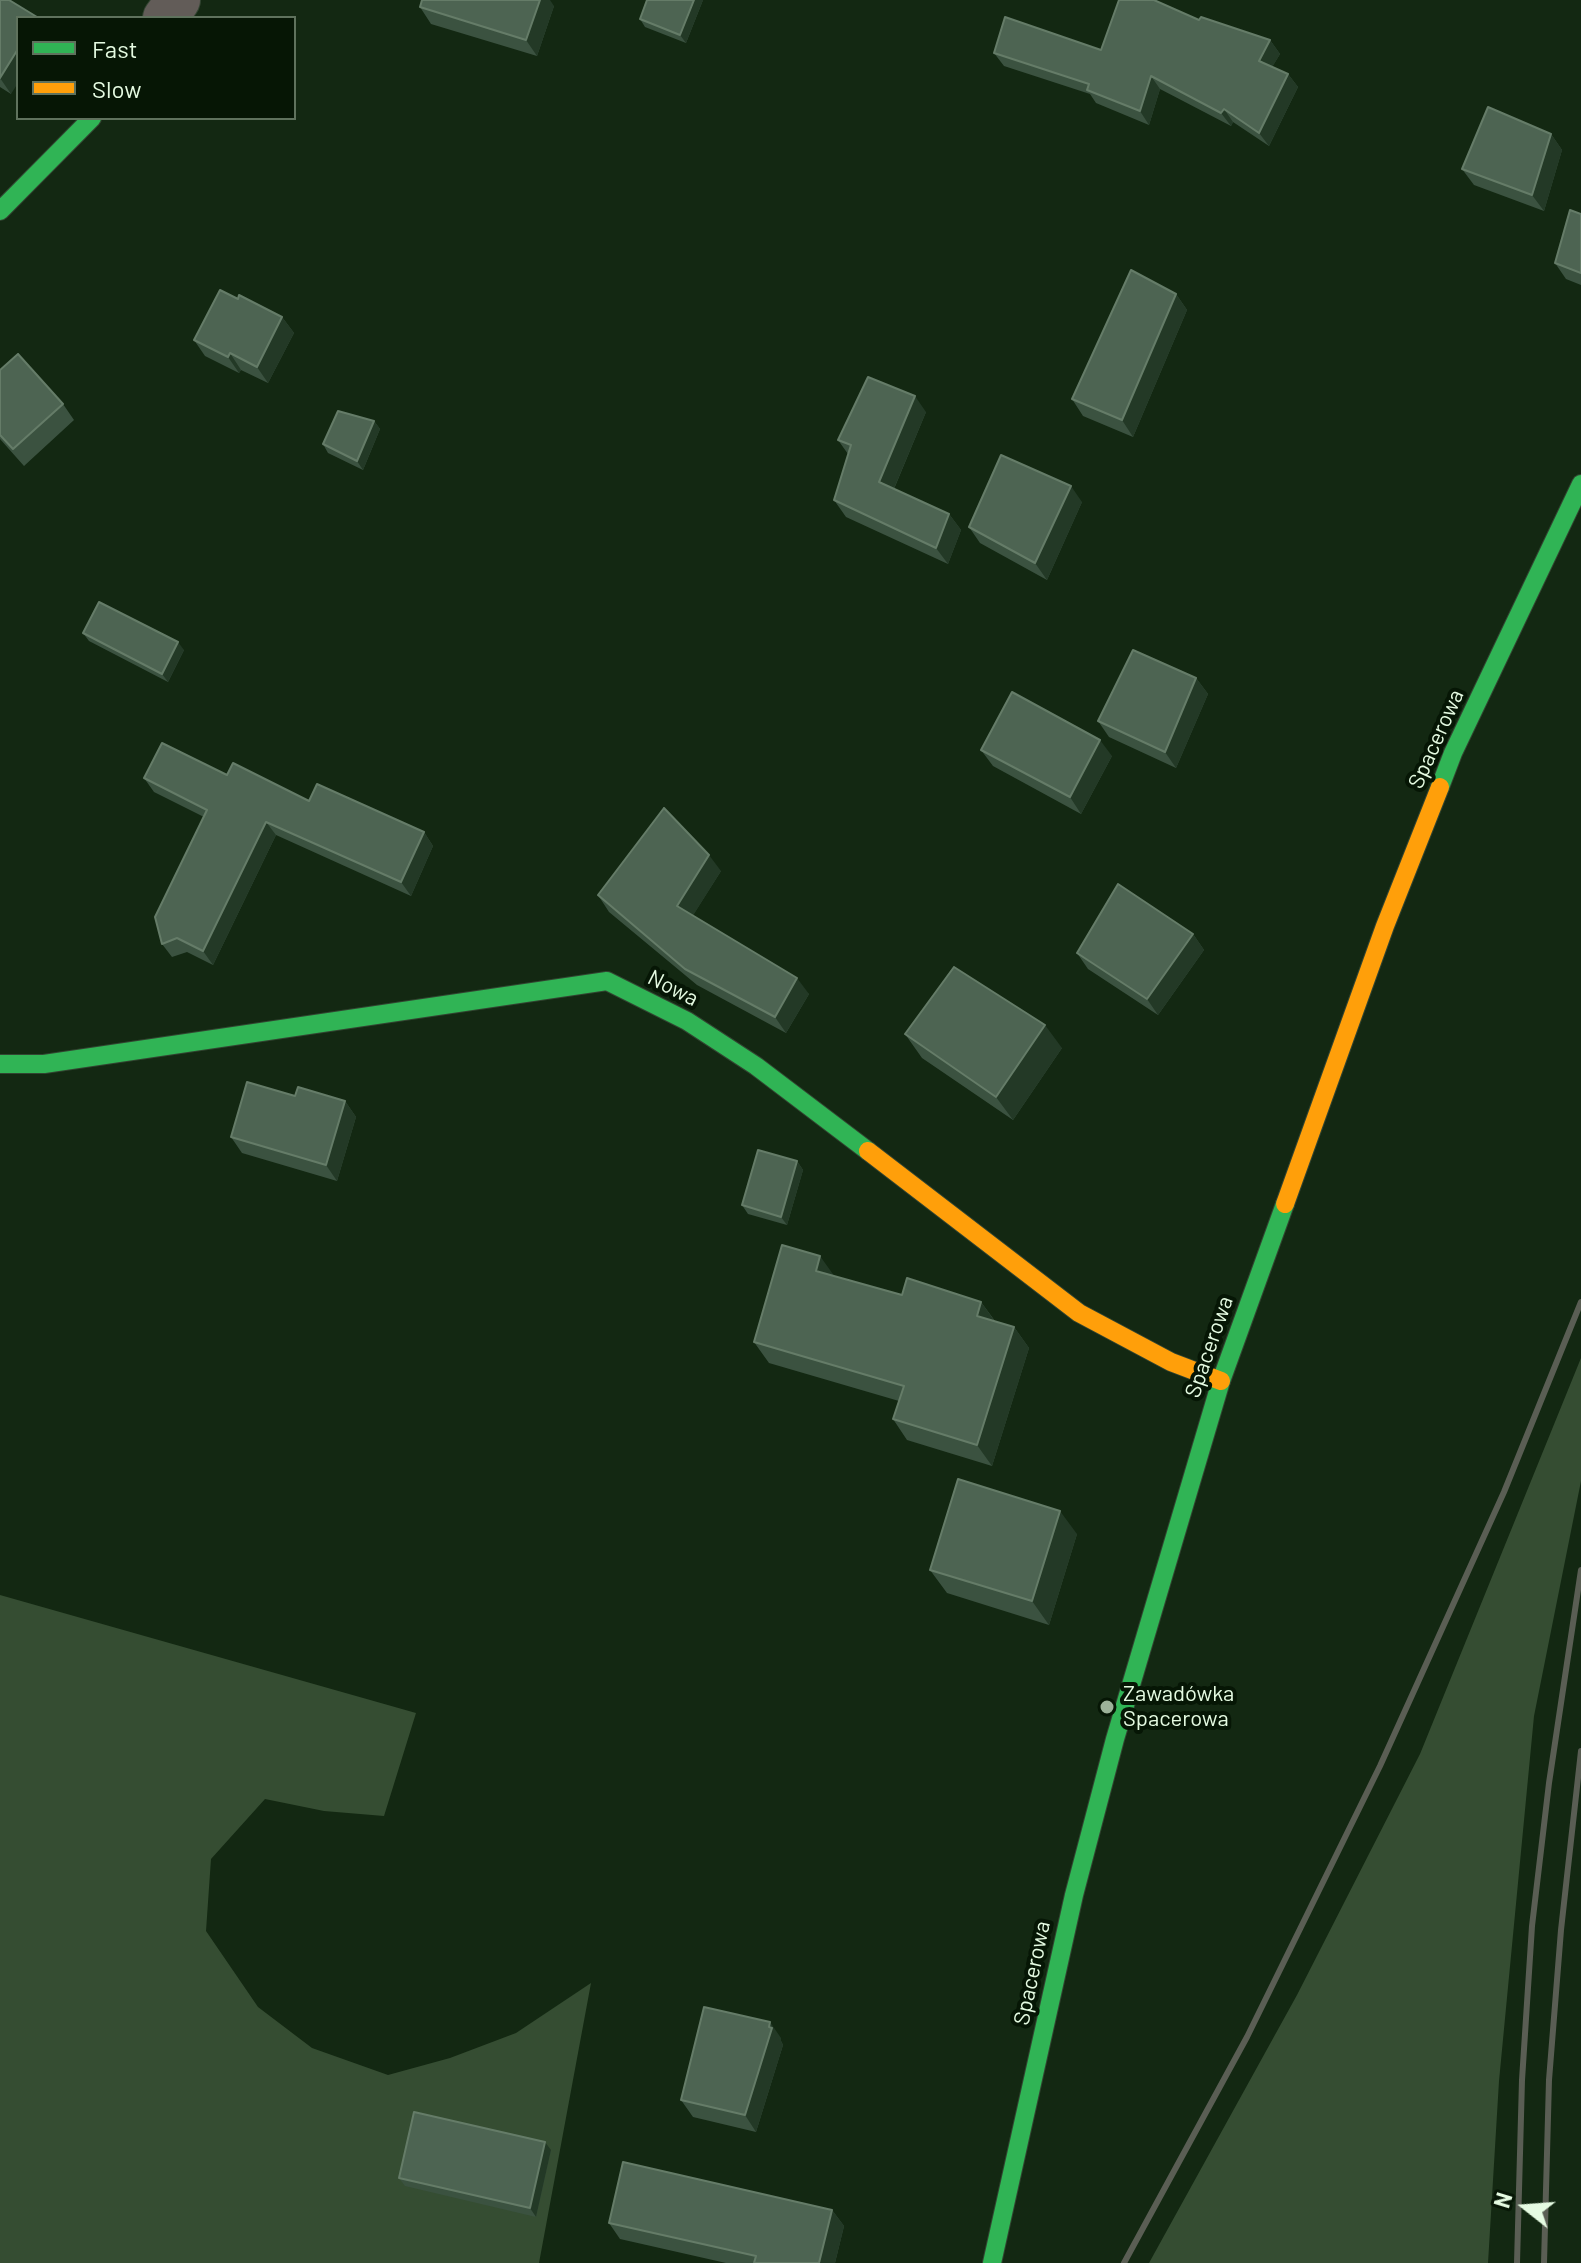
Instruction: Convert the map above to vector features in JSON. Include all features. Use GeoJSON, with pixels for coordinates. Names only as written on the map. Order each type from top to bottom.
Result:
{"type":"FeatureCollection","features":[{"type":"Feature","properties":{"kind":"street"},"geometry":{"type":"LineString","coordinates":[[0,211],[90,120]]}},
{"type":"Feature","properties":{"kind":"street","name":"Spacerowa"},"geometry":{"type":"LineString","coordinates":[[992,2263],[1074,1895],[1115,1739],[1221,1381],[1385,926],[1453,753],[1581,484]]}},
{"type":"Feature","properties":{"kind":"street","name":"Nowa"},"geometry":{"type":"LineString","coordinates":[[0,1064],[44,1064],[607,981],[687,1021],[756,1066],[1079,1313],[1171,1362],[1221,1381]]}},
{"type":"Feature","properties":{"kind":"green space"},"geometry":{"type":"Polygon","coordinates":[[[1581,1358],[1581,1481],[1534,1716],[1499,2081],[1488,2263],[1149,2263],[1297,1995],[1420,1754],[1581,1358]]]}},
{"type":"Feature","properties":{"kind":"green space"},"geometry":{"type":"Polygon","coordinates":[[[0,1595],[416,1713],[384,1816],[324,1811],[265,1799],[211,1859],[206,1931],[258,2007],[312,2048],[388,2075],[450,2058],[516,2033],[591,1983],[539,2263],[0,2263],[0,1595]]]}},
{"type":"Feature","properties":{"kind":"building"},"geometry":{"type":"Polygon","coordinates":[[[0,0],[9,0],[35,16],[16,16],[16,52],[0,78],[0,0]]]}},
{"type":"Feature","properties":{"kind":"building"},"geometry":{"type":"Polygon","coordinates":[[[422,0],[540,0],[526,40],[420,7],[422,0]]]}},
{"type":"Feature","properties":{"kind":"building"},"geometry":{"type":"Polygon","coordinates":[[[647,0],[694,0],[680,35],[640,19],[647,0]]]}},
{"type":"Feature","properties":{"kind":"building"},"geometry":{"type":"Polygon","coordinates":[[[1119,0],[1154,0],[1199,20],[1201,17],[1270,40],[1259,61],[1288,74],[1259,133],[1224,109],[1221,113],[1151,76],[1140,111],[1087,90],[1089,84],[994,53],[1005,17],[1101,50],[1119,0]]]}},
{"type":"Feature","properties":{"kind":"building"},"geometry":{"type":"Polygon","coordinates":[[[1488,107],[1551,134],[1532,195],[1462,169],[1488,107]]]}},
{"type":"Feature","properties":{"kind":"building"},"geometry":{"type":"Polygon","coordinates":[[[1570,210],[1581,214],[1581,273],[1555,263],[1570,210]]]}},
{"type":"Feature","properties":{"kind":"building"},"geometry":{"type":"Polygon","coordinates":[[[1131,270],[1176,294],[1122,420],[1072,399],[1131,270]]]}},
{"type":"Feature","properties":{"kind":"building"},"geometry":{"type":"Polygon","coordinates":[[[220,290],[238,299],[239,295],[282,317],[257,367],[194,340],[220,290]]]}},
{"type":"Feature","properties":{"kind":"building"},"geometry":{"type":"Polygon","coordinates":[[[18,354],[63,404],[13,449],[0,435],[0,370],[18,354]]]}},
{"type":"Feature","properties":{"kind":"building"},"geometry":{"type":"Polygon","coordinates":[[[868,377],[915,396],[879,482],[949,514],[936,548],[834,500],[851,445],[838,440],[868,377]]]}},
{"type":"Feature","properties":{"kind":"building"},"geometry":{"type":"Polygon","coordinates":[[[338,411],[374,421],[357,461],[323,444],[338,411]]]}},
{"type":"Feature","properties":{"kind":"building"},"geometry":{"type":"Polygon","coordinates":[[[1001,455],[1071,486],[1035,563],[969,527],[1001,455]]]}},
{"type":"Feature","properties":{"kind":"building"},"geometry":{"type":"Polygon","coordinates":[[[99,602],[178,642],[162,674],[83,633],[99,602]]]}},
{"type":"Feature","properties":{"kind":"building"},"geometry":{"type":"Polygon","coordinates":[[[1133,650],[1196,678],[1165,752],[1098,721],[1133,650]]]}},
{"type":"Feature","properties":{"kind":"building"},"geometry":{"type":"Polygon","coordinates":[[[1012,692],[1100,740],[1070,797],[981,750],[1012,692]]]}},
{"type":"Feature","properties":{"kind":"building"},"geometry":{"type":"Polygon","coordinates":[[[162,743],[227,775],[233,763],[309,801],[317,784],[424,832],[401,882],[266,822],[203,951],[177,938],[162,944],[155,917],[207,810],[144,778],[162,743]]]}},
{"type":"Feature","properties":{"kind":"building"},"geometry":{"type":"Polygon","coordinates":[[[664,808],[709,855],[677,906],[797,978],[775,1017],[685,969],[598,895],[664,808]]]}},
{"type":"Feature","properties":{"kind":"building"},"geometry":{"type":"Polygon","coordinates":[[[1118,884],[1193,934],[1147,999],[1077,953],[1118,884]]]}},
{"type":"Feature","properties":{"kind":"building"},"geometry":{"type":"Polygon","coordinates":[[[954,967],[1045,1025],[996,1097],[905,1034],[954,967]]]}},
{"type":"Feature","properties":{"kind":"building"},"geometry":{"type":"Polygon","coordinates":[[[247,1082],[295,1096],[298,1087],[345,1101],[326,1165],[231,1137],[247,1082]]]}},
{"type":"Feature","properties":{"kind":"building"},"geometry":{"type":"Polygon","coordinates":[[[758,1150],[797,1161],[781,1217],[742,1205],[758,1150]]]}},
{"type":"Feature","properties":{"kind":"building"},"geometry":{"type":"Polygon","coordinates":[[[782,1245],[820,1256],[816,1271],[902,1295],[907,1278],[981,1302],[977,1316],[1014,1327],[977,1445],[893,1419],[904,1386],[754,1342],[782,1245]]]}},
{"type":"Feature","properties":{"kind":"building"},"geometry":{"type":"Polygon","coordinates":[[[958,1479],[1060,1511],[1032,1601],[930,1570],[958,1479]]]}},
{"type":"Feature","properties":{"kind":"building"},"geometry":{"type":"Polygon","coordinates":[[[704,2007],[770,2022],[769,2027],[772,2028],[745,2115],[681,2100],[704,2007]]]}},
{"type":"Feature","properties":{"kind":"building"},"geometry":{"type":"Polygon","coordinates":[[[414,2112],[545,2142],[530,2208],[399,2178],[414,2112]]]}},
{"type":"Feature","properties":{"kind":"building"},"geometry":{"type":"Polygon","coordinates":[[[623,2162],[832,2210],[819,2263],[754,2263],[756,2256],[609,2223],[623,2162]]]}},
{"type":"Feature","properties":{"kind":"railway"},"geometry":{"type":"LineString","coordinates":[[1124,2263],[1247,2037],[1380,1766],[1504,1492],[1581,1302]]}},
{"type":"Feature","properties":{"kind":"railway"},"geometry":{"type":"LineString","coordinates":[[1517,2263],[1522,2080],[1532,1926],[1549,1783],[1581,1570]]}},
{"type":"Feature","properties":{"kind":"railway"},"geometry":{"type":"LineString","coordinates":[[1544,2263],[1549,2080],[1561,1930],[1581,1751]]}},
{"type":"Feature","properties":{"kind":"traffic: fast"},"geometry":{"type":"LineString","coordinates":[[0,211],[90,120]]}},
{"type":"Feature","properties":{"kind":"traffic: fast"},"geometry":{"type":"LineString","coordinates":[[1440,787],[1453,753],[1581,484]]}},
{"type":"Feature","properties":{"kind":"traffic: fast"},"geometry":{"type":"LineString","coordinates":[[0,1064],[44,1064],[607,981],[687,1021],[756,1066],[868,1151]]}},
{"type":"Feature","properties":{"kind":"traffic: fast"},"geometry":{"type":"LineString","coordinates":[[992,2263],[1074,1895],[1115,1739],[1221,1381],[1285,1204]]}},
{"type":"Feature","properties":{"kind":"traffic: slow"},"geometry":{"type":"LineString","coordinates":[[1285,1204],[1385,926],[1440,787]]}},
{"type":"Feature","properties":{"kind":"traffic: slow"},"geometry":{"type":"LineString","coordinates":[[868,1151],[1079,1313],[1171,1362],[1221,1381]]}},
{"type":"Feature","properties":{"kind":"place","name":"Zawadówka Spacerowa"},"geometry":{"type":"Point","coordinates":[1107,1707]}}]}
